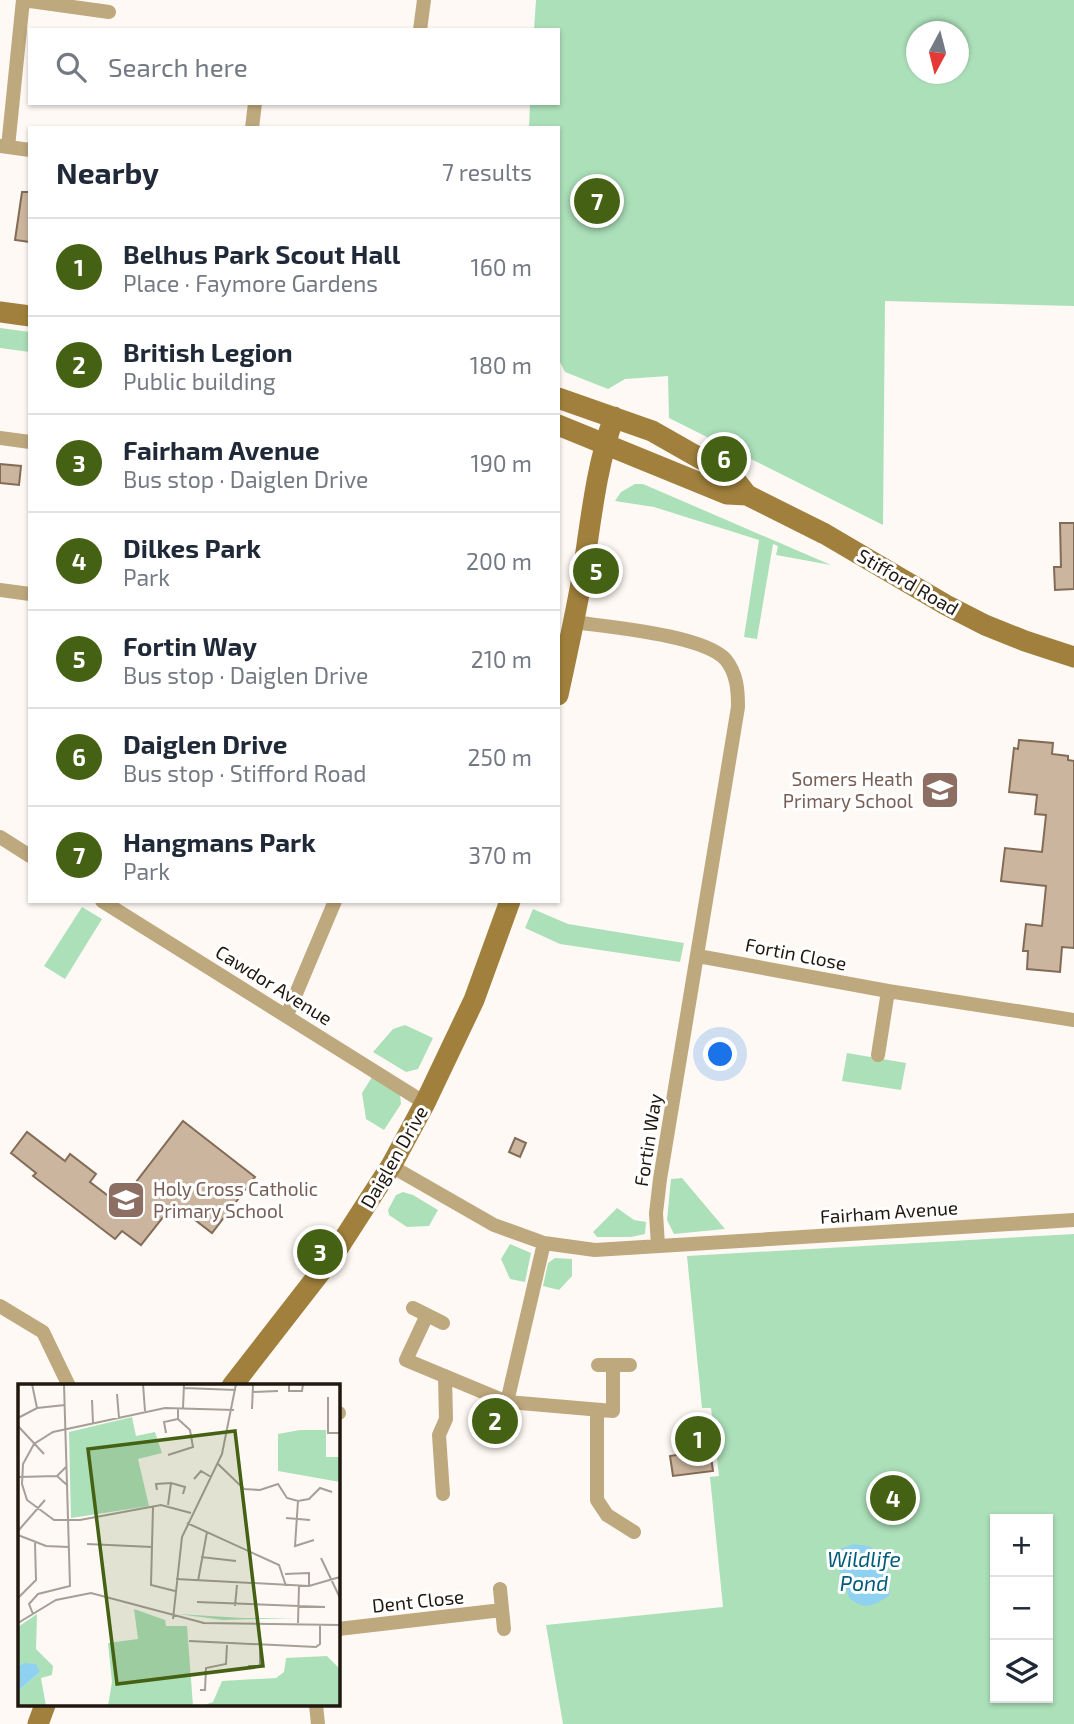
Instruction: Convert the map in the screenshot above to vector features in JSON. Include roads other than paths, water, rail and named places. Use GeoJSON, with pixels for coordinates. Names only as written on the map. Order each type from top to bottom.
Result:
{"type":"FeatureCollection","features":[{"type":"Feature","properties":{"kind":"street"},"geometry":{"type":"LineString","coordinates":[[28,150],[4,146],[22,0],[109,12]]}},
{"type":"Feature","properties":{"kind":"street"},"geometry":{"type":"LineString","coordinates":[[420,28],[424,0]]}},
{"type":"Feature","properties":{"kind":"street"},"geometry":{"type":"LineString","coordinates":[[252,126],[255,105]]}},
{"type":"Feature","properties":{"kind":"street"},"geometry":{"type":"LineString","coordinates":[[0,312],[28,316]]}},
{"type":"Feature","properties":{"kind":"street","name":"Stifford Road"},"geometry":{"type":"LineString","coordinates":[[560,399],[652,431],[733,477],[747,495]]}},
{"type":"Feature","properties":{"kind":"street"},"geometry":{"type":"LineString","coordinates":[[560,686],[574,622],[604,443],[614,417]]}},
{"type":"Feature","properties":{"kind":"street","name":"Stifford Road"},"geometry":{"type":"LineString","coordinates":[[560,426],[727,494],[747,495],[825,534],[985,625],[1074,657]]}},
{"type":"Feature","properties":{"kind":"street"},"geometry":{"type":"LineString","coordinates":[[0,438],[28,442]]}},
{"type":"Feature","properties":{"kind":"street"},"geometry":{"type":"LineString","coordinates":[[0,590],[28,594]]}},
{"type":"Feature","properties":{"kind":"street","name":"Fortin Way"},"geometry":{"type":"LineString","coordinates":[[574,622],[691,641],[710,648],[726,660],[738,684],[738,707],[660,1179],[656,1213],[658,1247]]}},
{"type":"Feature","properties":{"kind":"street"},"geometry":{"type":"LineString","coordinates":[[0,837],[28,855]]}},
{"type":"Feature","properties":{"kind":"street","name":"Cawdor Avenue"},"geometry":{"type":"LineString","coordinates":[[105,903],[425,1103]]}},
{"type":"Feature","properties":{"kind":"street"},"geometry":{"type":"LineString","coordinates":[[287,1015],[334,903]]}},
{"type":"Feature","properties":{"kind":"street","name":"Daiglen Drive"},"geometry":{"type":"LineString","coordinates":[[234,1384],[333,1256],[391,1166],[425,1103],[474,1000],[509,903]]}},
{"type":"Feature","properties":{"kind":"street","name":"Fortin Close"},"geometry":{"type":"LineString","coordinates":[[698,956],[888,991],[1074,1020]]}},
{"type":"Feature","properties":{"kind":"street"},"geometry":{"type":"LineString","coordinates":[[878,1055],[888,991]]}},
{"type":"Feature","properties":{"kind":"street","name":"Fairham Avenue"},"geometry":{"type":"LineString","coordinates":[[391,1166],[494,1225],[544,1243],[595,1250],[1074,1220]]}},
{"type":"Feature","properties":{"kind":"street"},"geometry":{"type":"LineString","coordinates":[[507,1402],[544,1243]]}},
{"type":"Feature","properties":{"kind":"street"},"geometry":{"type":"LineString","coordinates":[[0,1306],[43,1332],[68,1384]]}},
{"type":"Feature","properties":{"kind":"street"},"geometry":{"type":"LineString","coordinates":[[413,1308],[443,1322]]}},
{"type":"Feature","properties":{"kind":"street"},"geometry":{"type":"LineString","coordinates":[[427,1315],[406,1360],[507,1402],[613,1411],[605,1365],[630,1365]]}},
{"type":"Feature","properties":{"kind":"street"},"geometry":{"type":"LineString","coordinates":[[443,1494],[439,1435],[446,1419],[445,1376]]}},
{"type":"Feature","properties":{"kind":"street"},"geometry":{"type":"LineString","coordinates":[[597,1410],[597,1500],[607,1515],[635,1532]]}},
{"type":"Feature","properties":{"kind":"street"},"geometry":{"type":"LineString","coordinates":[[500,1589],[504,1629]]}},
{"type":"Feature","properties":{"kind":"street","name":"Dent Close"},"geometry":{"type":"LineString","coordinates":[[340,1629],[502,1610]]}},
{"type":"Feature","properties":{"kind":"street"},"geometry":{"type":"LineString","coordinates":[[38,1724],[46,1706]]}},
{"type":"Feature","properties":{"kind":"street"},"geometry":{"type":"LineString","coordinates":[[316,1706],[318,1724]]}},
{"type":"Feature","properties":{"kind":"water","name":"Wildlife Pond"},"geometry":{"type":"Polygon","coordinates":[[[854,1544],[868,1546],[877,1552],[888,1569],[889,1596],[879,1602],[866,1606],[850,1599],[836,1562],[837,1550],[854,1544]]]}},
{"type":"Feature","properties":{"kind":"place","name":"Hangmans Park"},"geometry":{"type":"Point","coordinates":[597,201]}},
{"type":"Feature","properties":{"kind":"place","name":"Daiglen Drive"},"geometry":{"type":"Point","coordinates":[724,459]}},
{"type":"Feature","properties":{"kind":"place","name":"Fortin Way"},"geometry":{"type":"Point","coordinates":[596,571]}},
{"type":"Feature","properties":{"kind":"place","name":"Somers Heath Primary School"},"geometry":{"type":"Point","coordinates":[940,790]}},
{"type":"Feature","properties":{"kind":"place","name":"Holy Cross Catholic Primary School"},"geometry":{"type":"Point","coordinates":[126,1200]}},
{"type":"Feature","properties":{"kind":"place","name":"Fairham Avenue"},"geometry":{"type":"Point","coordinates":[320,1252]}},
{"type":"Feature","properties":{"kind":"place","name":"British Legion"},"geometry":{"type":"Point","coordinates":[495,1421]}},
{"type":"Feature","properties":{"kind":"place","name":"Belhus Park Scout Hall"},"geometry":{"type":"Point","coordinates":[698,1439]}},
{"type":"Feature","properties":{"kind":"place","name":"Dilkes Park"},"geometry":{"type":"Point","coordinates":[893,1498]}}]}
